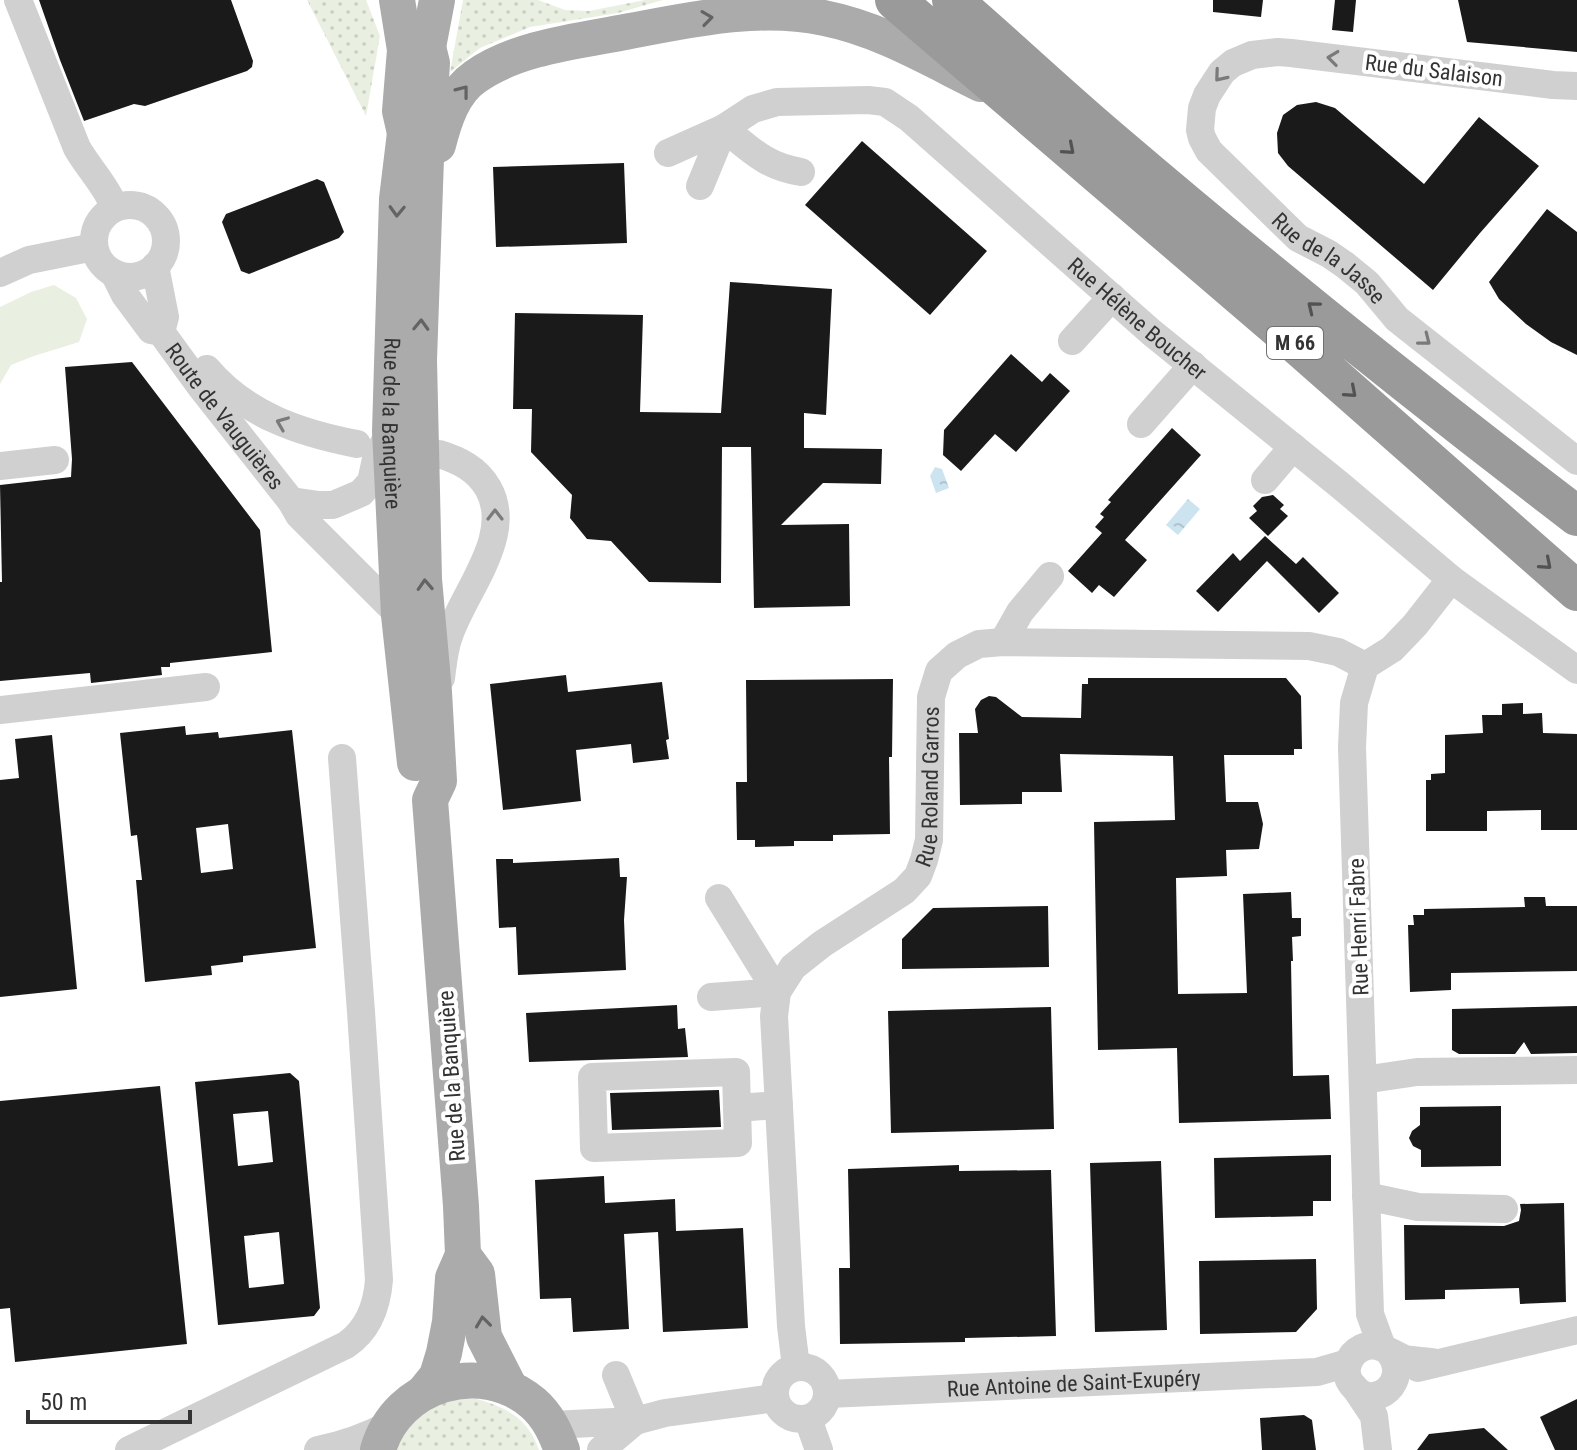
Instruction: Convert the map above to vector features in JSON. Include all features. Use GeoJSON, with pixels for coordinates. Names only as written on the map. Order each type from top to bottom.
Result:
{"type":"FeatureCollection","features":[{"type":"Feature","properties":{"kind":"highway","name":"M 66"},"geometry":{"type":"LineString","coordinates":[[895,0],[1296,344],[1577,591]]}},
{"type":"Feature","properties":{"kind":"highway","name":"M 66"},"geometry":{"type":"LineString","coordinates":[[952,0],[1114,143],[1297,295],[1577,516]]}},
{"type":"Feature","properties":{"kind":"main road"},"geometry":{"type":"LineString","coordinates":[[397,0],[405,50],[400,111],[415,146]]}},
{"type":"Feature","properties":{"kind":"main road","name":"Rue de la Banquière"},"geometry":{"type":"LineString","coordinates":[[430,800],[418,784],[399,615],[390,431],[397,199],[415,146],[432,63],[428,47],[437,0]]}},
{"type":"Feature","properties":{"kind":"main road","name":"M 66"},"geometry":{"type":"LineString","coordinates":[[970,0],[1021,60]]}},
{"type":"Feature","properties":{"kind":"main road","name":"M 66"},"geometry":{"type":"LineString","coordinates":[[415,146],[437,146],[443,125],[462,88],[496,65],[574,41],[710,17],[757,13],[801,14],[863,29],[901,43],[1011,98]]}},
{"type":"Feature","properties":{"kind":"main road","name":"Rue de la Banquière"},"geometry":{"type":"LineString","coordinates":[[415,146],[424,579],[439,781],[430,800],[463,1255],[453,1278],[444,1353],[437,1376],[425,1391]]}},
{"type":"Feature","properties":{"kind":"main road","name":"Rue de la Banquière"},"geometry":{"type":"LineString","coordinates":[[463,1255],[477,1274],[484,1337],[510,1388]]}},
{"type":"Feature","properties":{"kind":"main road"},"geometry":{"type":"LineString","coordinates":[[384,1438],[399,1412],[425,1391],[445,1383],[467,1380],[510,1388],[533,1403],[557,1437]]}},
{"type":"Feature","properties":{"kind":"street"},"geometry":{"type":"LineString","coordinates":[[18,0],[77,148],[108,191],[115,208]]}},
{"type":"Feature","properties":{"kind":"street","name":"Rue du Salaison"},"geometry":{"type":"LineString","coordinates":[[1291,53],[1577,86]]}},
{"type":"Feature","properties":{"kind":"street","name":"Rue de la Jasse"},"geometry":{"type":"LineString","coordinates":[[1291,53],[1252,55],[1233,63],[1222,72],[1202,108],[1200,130],[1209,151],[1298,238],[1345,265],[1367,283],[1397,319],[1577,461]]}},
{"type":"Feature","properties":{"kind":"street","name":"Rue Hélène Boucher"},"geometry":{"type":"LineString","coordinates":[[668,153],[724,128],[753,109],[777,102],[854,99],[885,102],[909,118],[1112,297],[1451,579],[1577,670]]}},
{"type":"Feature","properties":{"kind":"street"},"geometry":{"type":"LineString","coordinates":[[700,186],[724,128],[761,159],[783,169],[801,172]]}},
{"type":"Feature","properties":{"kind":"street"},"geometry":{"type":"LineString","coordinates":[[126,205],[150,210],[164,229],[166,241],[161,258],[155,266],[136,276],[114,273],[105,267],[94,247],[98,224],[115,208],[126,205]]}},
{"type":"Feature","properties":{"kind":"street"},"geometry":{"type":"LineString","coordinates":[[0,273],[29,260],[94,247]]}},
{"type":"Feature","properties":{"kind":"street","name":"Route de Vauguières"},"geometry":{"type":"LineString","coordinates":[[155,266],[165,317],[161,332]]}},
{"type":"Feature","properties":{"kind":"street","name":"Route de Vauguières"},"geometry":{"type":"LineString","coordinates":[[114,273],[125,295],[151,330],[161,332],[299,515],[399,615]]}},
{"type":"Feature","properties":{"kind":"street"},"geometry":{"type":"LineString","coordinates":[[1072,341],[1112,297]]}},
{"type":"Feature","properties":{"kind":"street"},"geometry":{"type":"LineString","coordinates":[[179,356],[201,362],[221,386],[270,418],[302,431],[357,444]]}},
{"type":"Feature","properties":{"kind":"street"},"geometry":{"type":"LineString","coordinates":[[1141,424],[1193,365]]}},
{"type":"Feature","properties":{"kind":"street"},"geometry":{"type":"LineString","coordinates":[[315,531],[333,505],[361,493],[371,482],[376,459],[390,431]]}},
{"type":"Feature","properties":{"kind":"street"},"geometry":{"type":"LineString","coordinates":[[1265,480],[1293,447]]}},
{"type":"Feature","properties":{"kind":"street"},"geometry":{"type":"LineString","coordinates":[[434,692],[440,686],[449,633],[485,559],[494,533],[496,514],[495,502],[483,480],[461,462],[439,454]]}},
{"type":"Feature","properties":{"kind":"street"},"geometry":{"type":"LineString","coordinates":[[0,466],[55,460]]}},
{"type":"Feature","properties":{"kind":"street","name":"Route de Vauguières"},"geometry":{"type":"LineString","coordinates":[[291,501],[333,505]]}},
{"type":"Feature","properties":{"kind":"street"},"geometry":{"type":"LineString","coordinates":[[1003,642],[1020,612],[1050,576]]}},
{"type":"Feature","properties":{"kind":"street"},"geometry":{"type":"LineString","coordinates":[[1365,666],[1392,649],[1451,579]]}},
{"type":"Feature","properties":{"kind":"street","name":"Rue Roland Garros"},"geometry":{"type":"LineString","coordinates":[[777,992],[793,967],[822,944],[904,891],[918,876],[929,840],[931,697],[939,671],[957,655],[979,644],[1003,642],[1309,646],[1338,652],[1365,666]]}},
{"type":"Feature","properties":{"kind":"street","name":"Rue Henri Fabre"},"geometry":{"type":"LineString","coordinates":[[1365,666],[1354,703],[1352,747],[1372,1369]]}},
{"type":"Feature","properties":{"kind":"street"},"geometry":{"type":"LineString","coordinates":[[0,710],[206,687]]}},
{"type":"Feature","properties":{"kind":"street"},"geometry":{"type":"LineString","coordinates":[[129,1450],[346,1345],[360,1335],[375,1304],[379,1280],[342,758]]}},
{"type":"Feature","properties":{"kind":"street"},"geometry":{"type":"LineString","coordinates":[[719,898],[777,992],[774,1016],[791,1326],[796,1367]]}},
{"type":"Feature","properties":{"kind":"street"},"geometry":{"type":"LineString","coordinates":[[711,997],[777,992]]}},
{"type":"Feature","properties":{"kind":"street"},"geometry":{"type":"LineString","coordinates":[[1363,1080],[1417,1072],[1577,1070]]}},
{"type":"Feature","properties":{"kind":"street"},"geometry":{"type":"LineString","coordinates":[[736,1072],[737,1108],[738,1143],[594,1148],[592,1077],[736,1072]]}},
{"type":"Feature","properties":{"kind":"street"},"geometry":{"type":"LineString","coordinates":[[737,1108],[779,1105]]}},
{"type":"Feature","properties":{"kind":"street"},"geometry":{"type":"LineString","coordinates":[[1366,1196],[1418,1207],[1504,1209]]}},
{"type":"Feature","properties":{"kind":"street"},"geometry":{"type":"LineString","coordinates":[[1378,1450],[1372,1369],[1436,1363],[1577,1330]]}},
{"type":"Feature","properties":{"kind":"street"},"geometry":{"type":"LineString","coordinates":[[804,1366],[819,1373],[828,1394],[822,1410],[808,1419],[799,1420],[784,1413],[775,1398],[777,1382],[788,1370],[804,1366]]}},
{"type":"Feature","properties":{"kind":"street","name":"Rue Antoine de Saint-Exupéry"},"geometry":{"type":"LineString","coordinates":[[828,1394],[1372,1369]]}},
{"type":"Feature","properties":{"kind":"street"},"geometry":{"type":"LineString","coordinates":[[616,1375],[635,1421]]}},
{"type":"Feature","properties":{"kind":"street"},"geometry":{"type":"LineString","coordinates":[[557,1437],[665,1413],[775,1398]]}},
{"type":"Feature","properties":{"kind":"street"},"geometry":{"type":"LineString","coordinates":[[808,1419],[819,1450]]}},
{"type":"Feature","properties":{"kind":"street"},"geometry":{"type":"LineString","coordinates":[[601,1450],[635,1421]]}},
{"type":"Feature","properties":{"kind":"street"},"geometry":{"type":"LineString","coordinates":[[318,1450],[366,1436],[384,1438]]}},
{"type":"Feature","properties":{"kind":"green space"},"geometry":{"type":"Polygon","coordinates":[[[307,0],[366,0],[380,36],[366,116],[307,0]]]}},
{"type":"Feature","properties":{"kind":"green space"},"geometry":{"type":"Polygon","coordinates":[[[463,0],[538,0],[565,10],[589,11],[645,0],[663,0],[618,13],[530,27],[480,48],[450,72],[463,0]]]}},
{"type":"Feature","properties":{"kind":"green space"},"geometry":{"type":"Polygon","coordinates":[[[54,285],[76,298],[87,319],[79,342],[11,365],[0,384],[0,307],[54,285]]]}},
{"type":"Feature","properties":{"kind":"green space"},"geometry":{"type":"Polygon","coordinates":[[[477,1399],[498,1406],[523,1422],[539,1450],[396,1450],[411,1425],[434,1407],[452,1400],[477,1399]]]}},
{"type":"Feature","properties":{"kind":"water"},"geometry":{"type":"Polygon","coordinates":[[[935,467],[942,469],[949,488],[936,493],[930,476],[935,467]]]}},
{"type":"Feature","properties":{"kind":"water"},"geometry":{"type":"Polygon","coordinates":[[[1188,499],[1200,509],[1178,535],[1166,525],[1188,499]]]}},
{"type":"Feature","properties":{"kind":"building"},"geometry":{"type":"Polygon","coordinates":[[[39,0],[231,0],[253,61],[252,67],[145,106],[134,104],[84,121],[39,0]]]}},
{"type":"Feature","properties":{"kind":"building"},"geometry":{"type":"Polygon","coordinates":[[[1213,0],[1263,0],[1261,17],[1213,12],[1213,0]]]}},
{"type":"Feature","properties":{"kind":"building"},"geometry":{"type":"Polygon","coordinates":[[[1335,0],[1356,0],[1353,32],[1332,30],[1335,0]]]}},
{"type":"Feature","properties":{"kind":"building"},"geometry":{"type":"Polygon","coordinates":[[[1458,0],[1577,0],[1577,52],[1467,42],[1458,0]]]}},
{"type":"Feature","properties":{"kind":"building"},"geometry":{"type":"Polygon","coordinates":[[[1316,102],[1335,108],[1424,184],[1479,117],[1539,166],[1433,290],[1288,166],[1278,153],[1277,133],[1283,115],[1297,105],[1316,102]]]}},
{"type":"Feature","properties":{"kind":"building"},"geometry":{"type":"Polygon","coordinates":[[[862,141],[987,251],[930,315],[805,205],[862,141]]]}},
{"type":"Feature","properties":{"kind":"building"},"geometry":{"type":"Polygon","coordinates":[[[624,163],[627,243],[496,247],[493,167],[624,163]]]}},
{"type":"Feature","properties":{"kind":"building"},"geometry":{"type":"Polygon","coordinates":[[[317,179],[324,182],[344,232],[339,238],[249,274],[241,271],[222,222],[226,214],[317,179]]]}},
{"type":"Feature","properties":{"kind":"building"},"geometry":{"type":"Polygon","coordinates":[[[1547,209],[1577,232],[1577,355],[1526,324],[1499,299],[1489,282],[1547,209]]]}},
{"type":"Feature","properties":{"kind":"building"},"geometry":{"type":"Polygon","coordinates":[[[730,282],[832,289],[826,415],[804,413],[804,448],[882,449],[881,484],[823,483],[781,525],[849,524],[850,606],[754,608],[751,447],[722,447],[721,583],[649,582],[611,541],[587,539],[570,518],[572,495],[531,452],[532,409],[513,409],[515,313],[643,315],[640,412],[721,413],[730,282]]]}},
{"type":"Feature","properties":{"kind":"building"},"geometry":{"type":"Polygon","coordinates":[[[1011,354],[1042,382],[1050,373],[1070,391],[1016,452],[995,434],[961,471],[943,455],[944,430],[1011,354]]]}},
{"type":"Feature","properties":{"kind":"building"},"geometry":{"type":"Polygon","coordinates":[[[132,362],[260,530],[272,652],[170,663],[170,667],[161,667],[162,675],[91,683],[90,673],[0,681],[0,485],[71,477],[65,367],[132,362]]]}},
{"type":"Feature","properties":{"kind":"building"},"geometry":{"type":"Polygon","coordinates":[[[1172,428],[1201,455],[1125,540],[1147,560],[1114,597],[1099,585],[1092,593],[1068,571],[1102,533],[1095,527],[1104,517],[1100,514],[1111,502],[1108,500],[1172,428]]]}},
{"type":"Feature","properties":{"kind":"building"},"geometry":{"type":"Polygon","coordinates":[[[1273,495],[1284,505],[1280,509],[1288,516],[1268,536],[1249,518],[1257,511],[1253,506],[1262,497],[1273,495]]]}},
{"type":"Feature","properties":{"kind":"building"},"geometry":{"type":"Polygon","coordinates":[[[1265,536],[1296,564],[1303,557],[1339,593],[1319,613],[1267,561],[1218,612],[1196,591],[1233,553],[1240,561],[1265,536]]]}},
{"type":"Feature","properties":{"kind":"building"},"geometry":{"type":"Polygon","coordinates":[[[566,675],[568,692],[662,682],[669,759],[633,763],[631,744],[576,750],[581,801],[503,810],[490,684],[566,675]]]}},
{"type":"Feature","properties":{"kind":"building"},"geometry":{"type":"Polygon","coordinates":[[[1088,678],[1286,678],[1301,696],[1302,749],[1294,749],[1294,755],[1224,755],[1226,802],[1258,802],[1263,824],[1259,849],[1226,850],[1227,876],[1176,878],[1178,994],[1247,993],[1243,894],[1291,892],[1292,918],[1301,918],[1301,936],[1292,937],[1293,1076],[1329,1075],[1331,1119],[1179,1123],[1177,1048],[1098,1050],[1094,822],[1175,820],[1173,756],[1060,754],[1062,792],[1022,792],[1022,804],[960,805],[959,733],[978,733],[975,709],[981,700],[996,697],[1022,717],[1081,718],[1082,684],[1088,684],[1088,678]]]}},
{"type":"Feature","properties":{"kind":"building"},"geometry":{"type":"Polygon","coordinates":[[[893,679],[892,757],[889,757],[890,834],[833,835],[833,841],[794,841],[794,846],[755,847],[755,840],[737,840],[736,782],[747,782],[746,680],[893,679]]]}},
{"type":"Feature","properties":{"kind":"building"},"geometry":{"type":"Polygon","coordinates":[[[1523,703],[1523,714],[1542,713],[1543,733],[1577,734],[1577,830],[1541,830],[1541,810],[1487,811],[1487,831],[1426,831],[1426,780],[1431,780],[1431,774],[1445,773],[1445,735],[1483,733],[1482,715],[1502,715],[1502,704],[1523,703]]]}},
{"type":"Feature","properties":{"kind":"building"},"geometry":{"type":"Polygon","coordinates":[[[185,726],[186,735],[218,732],[219,738],[292,730],[316,948],[243,956],[243,962],[211,966],[212,975],[145,982],[136,880],[142,880],[137,835],[131,836],[120,733],[185,726]],[[228,824],[196,828],[201,873],[233,869],[228,824]]]}},
{"type":"Feature","properties":{"kind":"building"},"geometry":{"type":"Polygon","coordinates":[[[52,735],[77,989],[0,997],[0,780],[19,778],[15,739],[52,735]]]}},
{"type":"Feature","properties":{"kind":"building"},"geometry":{"type":"Polygon","coordinates":[[[619,858],[620,877],[627,877],[624,920],[626,970],[518,975],[516,927],[499,928],[496,859],[513,859],[513,863],[619,858]]]}},
{"type":"Feature","properties":{"kind":"building"},"geometry":{"type":"Polygon","coordinates":[[[1524,897],[1545,897],[1546,906],[1577,906],[1577,971],[1451,973],[1451,990],[1410,992],[1408,925],[1414,925],[1413,915],[1424,915],[1424,909],[1525,907],[1524,897]]]}},
{"type":"Feature","properties":{"kind":"building"},"geometry":{"type":"Polygon","coordinates":[[[1048,906],[1049,967],[902,969],[902,939],[933,908],[1048,906]]]}},
{"type":"Feature","properties":{"kind":"building"},"geometry":{"type":"Polygon","coordinates":[[[677,1005],[678,1029],[685,1028],[688,1057],[529,1062],[526,1013],[677,1005]]]}},
{"type":"Feature","properties":{"kind":"building"},"geometry":{"type":"Polygon","coordinates":[[[1577,1006],[1577,1053],[1531,1054],[1524,1042],[1515,1054],[1459,1054],[1452,1050],[1452,1009],[1577,1006]]]}},
{"type":"Feature","properties":{"kind":"building"},"geometry":{"type":"Polygon","coordinates":[[[1051,1007],[1054,1129],[891,1133],[888,1011],[1051,1007]]]}},
{"type":"Feature","properties":{"kind":"building"},"geometry":{"type":"Polygon","coordinates":[[[290,1073],[299,1081],[320,1308],[314,1316],[218,1325],[195,1082],[290,1073]],[[268,1111],[233,1114],[238,1166],[273,1162],[268,1111]],[[279,1232],[244,1236],[249,1288],[284,1284],[279,1232]]]}},
{"type":"Feature","properties":{"kind":"building"},"geometry":{"type":"Polygon","coordinates":[[[160,1086],[187,1344],[15,1362],[10,1308],[0,1309],[0,1101],[160,1086]]]}},
{"type":"Feature","properties":{"kind":"building"},"geometry":{"type":"Polygon","coordinates":[[[719,1090],[721,1127],[612,1130],[610,1093],[719,1090]]]}},
{"type":"Feature","properties":{"kind":"building"},"geometry":{"type":"Polygon","coordinates":[[[1501,1106],[1501,1166],[1421,1167],[1421,1150],[1413,1146],[1409,1138],[1420,1125],[1420,1107],[1501,1106]]]}},
{"type":"Feature","properties":{"kind":"building"},"geometry":{"type":"Polygon","coordinates":[[[1331,1155],[1331,1201],[1313,1201],[1313,1216],[1215,1218],[1214,1158],[1331,1155]]]}},
{"type":"Feature","properties":{"kind":"building"},"geometry":{"type":"Polygon","coordinates":[[[1161,1161],[1167,1330],[1095,1332],[1090,1163],[1161,1161]]]}},
{"type":"Feature","properties":{"kind":"building"},"geometry":{"type":"Polygon","coordinates":[[[959,1165],[959,1171],[1051,1170],[1056,1336],[965,1338],[965,1342],[840,1344],[839,1268],[850,1268],[848,1169],[959,1165]]]}},
{"type":"Feature","properties":{"kind":"building"},"geometry":{"type":"Polygon","coordinates":[[[604,1176],[605,1203],[675,1199],[676,1231],[743,1228],[748,1328],[663,1332],[658,1232],[624,1234],[629,1329],[573,1332],[571,1298],[540,1299],[535,1180],[604,1176]]]}},
{"type":"Feature","properties":{"kind":"building"},"geometry":{"type":"Polygon","coordinates":[[[1564,1203],[1566,1302],[1520,1304],[1519,1288],[1445,1290],[1445,1299],[1405,1300],[1404,1225],[1504,1226],[1519,1221],[1520,1204],[1564,1203]]]}},
{"type":"Feature","properties":{"kind":"building"},"geometry":{"type":"Polygon","coordinates":[[[1316,1259],[1317,1309],[1296,1332],[1200,1334],[1199,1261],[1316,1259]]]}},
{"type":"Feature","properties":{"kind":"building"},"geometry":{"type":"Polygon","coordinates":[[[1577,1399],[1577,1450],[1555,1450],[1540,1417],[1577,1399]]]}},
{"type":"Feature","properties":{"kind":"building"},"geometry":{"type":"Polygon","coordinates":[[[1304,1415],[1312,1420],[1316,1450],[1262,1450],[1260,1418],[1304,1415]]]}},
{"type":"Feature","properties":{"kind":"building"},"geometry":{"type":"Polygon","coordinates":[[[1484,1428],[1508,1450],[1417,1450],[1429,1434],[1484,1428]]]}}]}
